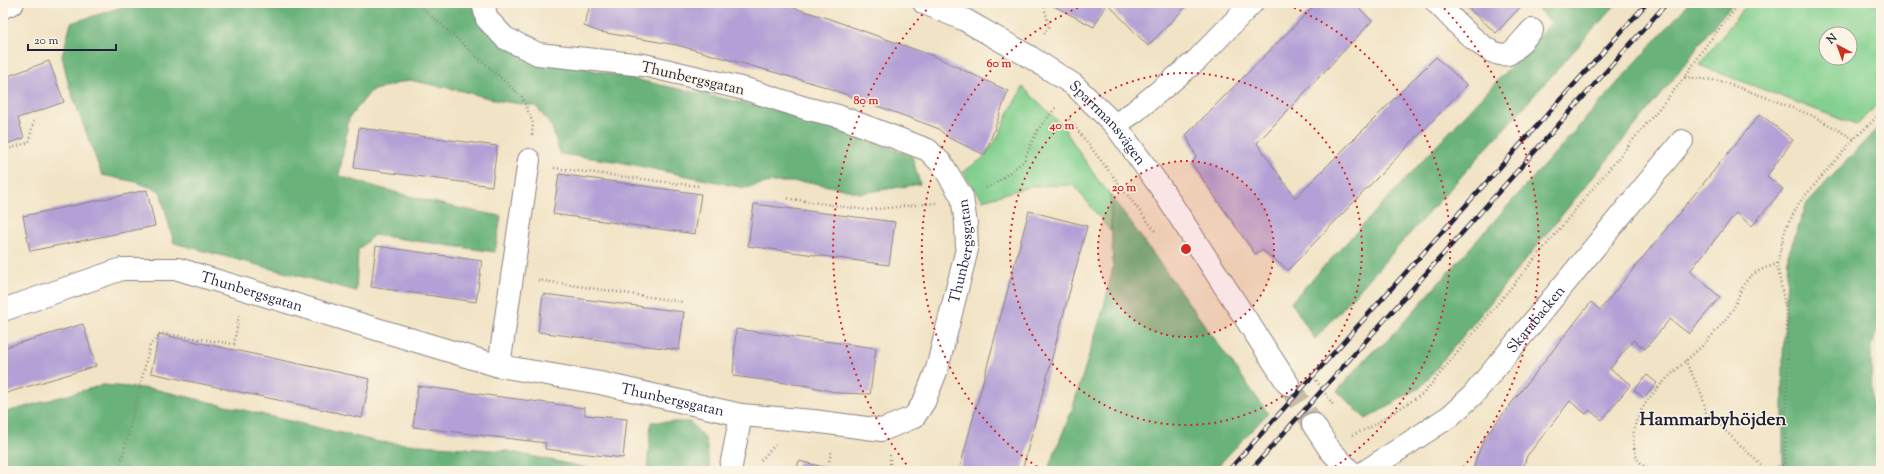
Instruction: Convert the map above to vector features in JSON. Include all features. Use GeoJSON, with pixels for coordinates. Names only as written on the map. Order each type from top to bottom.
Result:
{"type":"FeatureCollection","features":[{"type":"Feature","properties":{"kind":"street"},"geometry":{"type":"LineString","coordinates":[[3,7],[13,3]]}},
{"type":"Feature","properties":{"kind":"street","name":"Thunbergsgatan"},"geometry":{"type":"LineString","coordinates":[[3,310],[122,269],[178,269],[499,366],[600,383],[741,415],[813,421],[882,430],[914,417],[924,402],[936,369],[967,249],[966,224],[962,196],[942,164],[928,150],[898,137],[838,116],[805,108],[749,90],[644,65],[538,54],[505,38],[487,19],[483,3]]}},
{"type":"Feature","properties":{"kind":"street","name":"Sparrmansvägen"},"geometry":{"type":"LineString","coordinates":[[924,3],[966,20],[1074,85],[1115,125],[1160,188],[1288,384]]}},
{"type":"Feature","properties":{"kind":"street"},"geometry":{"type":"LineString","coordinates":[[1115,125],[1134,112],[1197,60],[1252,3]]}},
{"type":"Feature","properties":{"kind":"street"},"geometry":{"type":"LineString","coordinates":[[1437,3],[1481,46],[1500,55],[1509,54],[1532,30]]}},
{"type":"Feature","properties":{"kind":"street","name":"Skarabacken"},"geometry":{"type":"LineString","coordinates":[[1366,471],[1450,416],[1473,395],[1682,141]]}},
{"type":"Feature","properties":{"kind":"street"},"geometry":{"type":"LineString","coordinates":[[499,366],[529,160]]}},
{"type":"Feature","properties":{"kind":"street"},"geometry":{"type":"LineString","coordinates":[[730,471],[741,415]]}},
{"type":"Feature","properties":{"kind":"street"},"geometry":{"type":"LineString","coordinates":[[1313,424],[1330,450],[1350,471]]}},
{"type":"Feature","properties":{"kind":"path"},"geometry":{"type":"LineString","coordinates":[[416,3],[522,97],[533,123]]}},
{"type":"Feature","properties":{"kind":"path"},"geometry":{"type":"LineString","coordinates":[[1330,450],[1354,434],[1369,428],[1424,393],[1684,77],[1707,44],[1740,3]]}},
{"type":"Feature","properties":{"kind":"path"},"geometry":{"type":"LineString","coordinates":[[1684,77],[1720,82],[1768,98],[1813,116],[1854,139]]}},
{"type":"Feature","properties":{"kind":"path"},"geometry":{"type":"LineString","coordinates":[[995,184],[1024,160],[1037,131],[1058,105]]}},
{"type":"Feature","properties":{"kind":"path"},"geometry":{"type":"LineString","coordinates":[[1784,471],[1783,464],[1788,347],[1786,311],[1777,264],[1785,230],[1799,204],[1854,139],[1881,113]]}},
{"type":"Feature","properties":{"kind":"path"},"geometry":{"type":"LineString","coordinates":[[3,151],[29,142],[34,119]]}},
{"type":"Feature","properties":{"kind":"path"},"geometry":{"type":"LineString","coordinates":[[529,160],[539,156],[552,168],[698,186]]}},
{"type":"Feature","properties":{"kind":"path"},"geometry":{"type":"LineString","coordinates":[[784,198],[867,210],[943,202],[962,196]]}},
{"type":"Feature","properties":{"kind":"path"},"geometry":{"type":"LineString","coordinates":[[1650,471],[1637,459],[1633,434],[1645,404],[1685,360],[1705,343],[1732,310],[1745,283],[1751,275],[1762,269],[1777,264]]}},
{"type":"Feature","properties":{"kind":"path"},"geometry":{"type":"LineString","coordinates":[[534,279],[683,302]]}},
{"type":"Feature","properties":{"kind":"path"},"geometry":{"type":"LineString","coordinates":[[119,471],[150,345],[160,333],[234,344],[244,289]]}},
{"type":"Feature","properties":{"kind":"path"},"geometry":{"type":"LineString","coordinates":[[1685,360],[1702,395],[1706,412],[1766,470]]}},
{"type":"Feature","properties":{"kind":"path"},"geometry":{"type":"LineString","coordinates":[[1714,471],[1722,469],[1766,470],[1783,464]]}},
{"type":"Feature","properties":{"kind":"green space"},"geometry":{"type":"Polygon","coordinates":[[[135,3],[473,3],[503,27],[592,70],[803,116],[912,156],[920,184],[861,193],[810,182],[770,182],[745,188],[615,161],[560,154],[552,127],[536,106],[500,101],[458,90],[409,80],[371,91],[349,118],[339,176],[439,204],[501,216],[495,252],[374,235],[358,250],[356,291],[174,243],[160,191],[136,182],[102,175],[69,86],[62,56],[71,23],[135,3]]]}},
{"type":"Feature","properties":{"kind":"green space"},"geometry":{"type":"Polygon","coordinates":[[[1532,3],[1617,3],[1315,339],[1291,302],[1551,23],[1532,3]]]}},
{"type":"Feature","properties":{"kind":"green space"},"geometry":{"type":"Polygon","coordinates":[[[1689,3],[1733,3],[1702,40],[1688,61],[1422,386],[1366,419],[1337,391],[1372,352],[1386,342],[1689,3]]]}},
{"type":"Feature","properties":{"kind":"green space"},"geometry":{"type":"Polygon","coordinates":[[[1748,3],[1881,3],[1881,101],[1856,125],[1699,65],[1748,3]]]}},
{"type":"Feature","properties":{"kind":"green space"},"geometry":{"type":"Polygon","coordinates":[[[1023,87],[1061,124],[1097,179],[1110,194],[1111,232],[1074,185],[1032,186],[983,200],[963,172],[982,159],[997,139],[1009,112],[1023,87]]]}},
{"type":"Feature","properties":{"kind":"green space"},"geometry":{"type":"Polygon","coordinates":[[[1881,124],[1881,322],[1871,345],[1872,407],[1881,442],[1881,471],[1784,471],[1783,357],[1788,255],[1807,203],[1881,124]]]}},
{"type":"Feature","properties":{"kind":"green space"},"geometry":{"type":"Polygon","coordinates":[[[1110,194],[1268,413],[1213,471],[1047,471],[1072,410],[1104,306],[1113,267],[1110,194]]]}},
{"type":"Feature","properties":{"kind":"green space"},"geometry":{"type":"Polygon","coordinates":[[[103,385],[154,389],[379,442],[507,451],[602,471],[3,471],[3,413],[103,385]]]}},
{"type":"Feature","properties":{"kind":"green space"},"geometry":{"type":"Polygon","coordinates":[[[651,422],[690,422],[706,440],[710,471],[647,471],[651,422]]]}},
{"type":"Feature","properties":{"kind":"building"},"geometry":{"type":"Polygon","coordinates":[[[591,3],[777,3],[827,18],[936,57],[1008,91],[985,155],[949,138],[937,128],[823,86],[677,45],[600,32],[584,26],[591,3]]]}},
{"type":"Feature","properties":{"kind":"building"},"geometry":{"type":"Polygon","coordinates":[[[1048,3],[1107,3],[1094,27],[1048,3]]]}},
{"type":"Feature","properties":{"kind":"building"},"geometry":{"type":"Polygon","coordinates":[[[1107,3],[1189,3],[1148,46],[1107,3]]]}},
{"type":"Feature","properties":{"kind":"building"},"geometry":{"type":"Polygon","coordinates":[[[1317,3],[1354,3],[1372,21],[1257,143],[1295,198],[1436,57],[1467,85],[1288,270],[1262,250],[1255,254],[1192,164],[1196,156],[1186,135],[1317,3]]]}},
{"type":"Feature","properties":{"kind":"building"},"geometry":{"type":"Polygon","coordinates":[[[1463,3],[1524,3],[1496,33],[1463,3]]]}},
{"type":"Feature","properties":{"kind":"building"},"geometry":{"type":"Polygon","coordinates":[[[49,61],[64,102],[18,118],[24,138],[3,145],[3,78],[49,61]]]}},
{"type":"Feature","properties":{"kind":"building"},"geometry":{"type":"Polygon","coordinates":[[[1760,114],[1793,140],[1767,176],[1783,189],[1752,226],[1736,213],[1690,271],[1720,297],[1689,334],[1670,319],[1645,349],[1633,340],[1610,369],[1631,384],[1602,420],[1589,410],[1586,414],[1570,401],[1527,456],[1522,471],[1473,471],[1485,437],[1591,302],[1600,310],[1760,114]]]}},
{"type":"Feature","properties":{"kind":"building"},"geometry":{"type":"Polygon","coordinates":[[[359,128],[497,146],[492,186],[354,168],[359,128]]]}},
{"type":"Feature","properties":{"kind":"building"},"geometry":{"type":"Polygon","coordinates":[[[559,174],[701,194],[695,234],[553,214],[559,174]]]}},
{"type":"Feature","properties":{"kind":"building"},"geometry":{"type":"Polygon","coordinates":[[[147,190],[155,226],[30,251],[23,216],[147,190]]]}},
{"type":"Feature","properties":{"kind":"building"},"geometry":{"type":"Polygon","coordinates":[[[754,204],[895,222],[889,265],[748,246],[754,204]]]}},
{"type":"Feature","properties":{"kind":"building"},"geometry":{"type":"Polygon","coordinates":[[[1029,211],[1087,226],[1022,471],[975,471],[960,467],[1029,211]]]}},
{"type":"Feature","properties":{"kind":"building"},"geometry":{"type":"Polygon","coordinates":[[[376,246],[482,261],[476,302],[371,287],[376,246]]]}},
{"type":"Feature","properties":{"kind":"building"},"geometry":{"type":"Polygon","coordinates":[[[543,294],[684,312],[679,350],[538,332],[543,294]]]}},
{"type":"Feature","properties":{"kind":"building"},"geometry":{"type":"Polygon","coordinates":[[[83,324],[96,366],[3,394],[3,348],[83,324]]]}},
{"type":"Feature","properties":{"kind":"building"},"geometry":{"type":"Polygon","coordinates":[[[736,329],[876,348],[870,394],[839,393],[809,386],[733,376],[736,329]]]}},
{"type":"Feature","properties":{"kind":"building"},"geometry":{"type":"Polygon","coordinates":[[[159,334],[370,379],[362,418],[151,373],[159,334]]]}},
{"type":"Feature","properties":{"kind":"building"},"geometry":{"type":"Polygon","coordinates":[[[1647,375],[1657,383],[1644,398],[1634,390],[1647,375]]]}},
{"type":"Feature","properties":{"kind":"building"},"geometry":{"type":"Polygon","coordinates":[[[418,386],[585,408],[585,415],[627,419],[623,458],[545,449],[546,443],[413,427],[418,386]]]}},
{"type":"Feature","properties":{"kind":"building"},"geometry":{"type":"Polygon","coordinates":[[[799,461],[836,470],[836,471],[796,471],[799,461]]]}},
{"type":"Feature","properties":{"kind":"tunnel"},"geometry":{"type":"LineString","coordinates":[[1288,384],[1313,424]]}},
{"type":"Feature","properties":{"kind":"railway"},"geometry":{"type":"LineString","coordinates":[[1228,471],[1647,3]]}},
{"type":"Feature","properties":{"kind":"railway"},"geometry":{"type":"LineString","coordinates":[[1250,471],[1667,3]]}},
{"type":"Feature","properties":{"kind":"district","name":"Hammarbyhöjden"},"geometry":{"type":"Point","coordinates":[1713,418]}}]}
